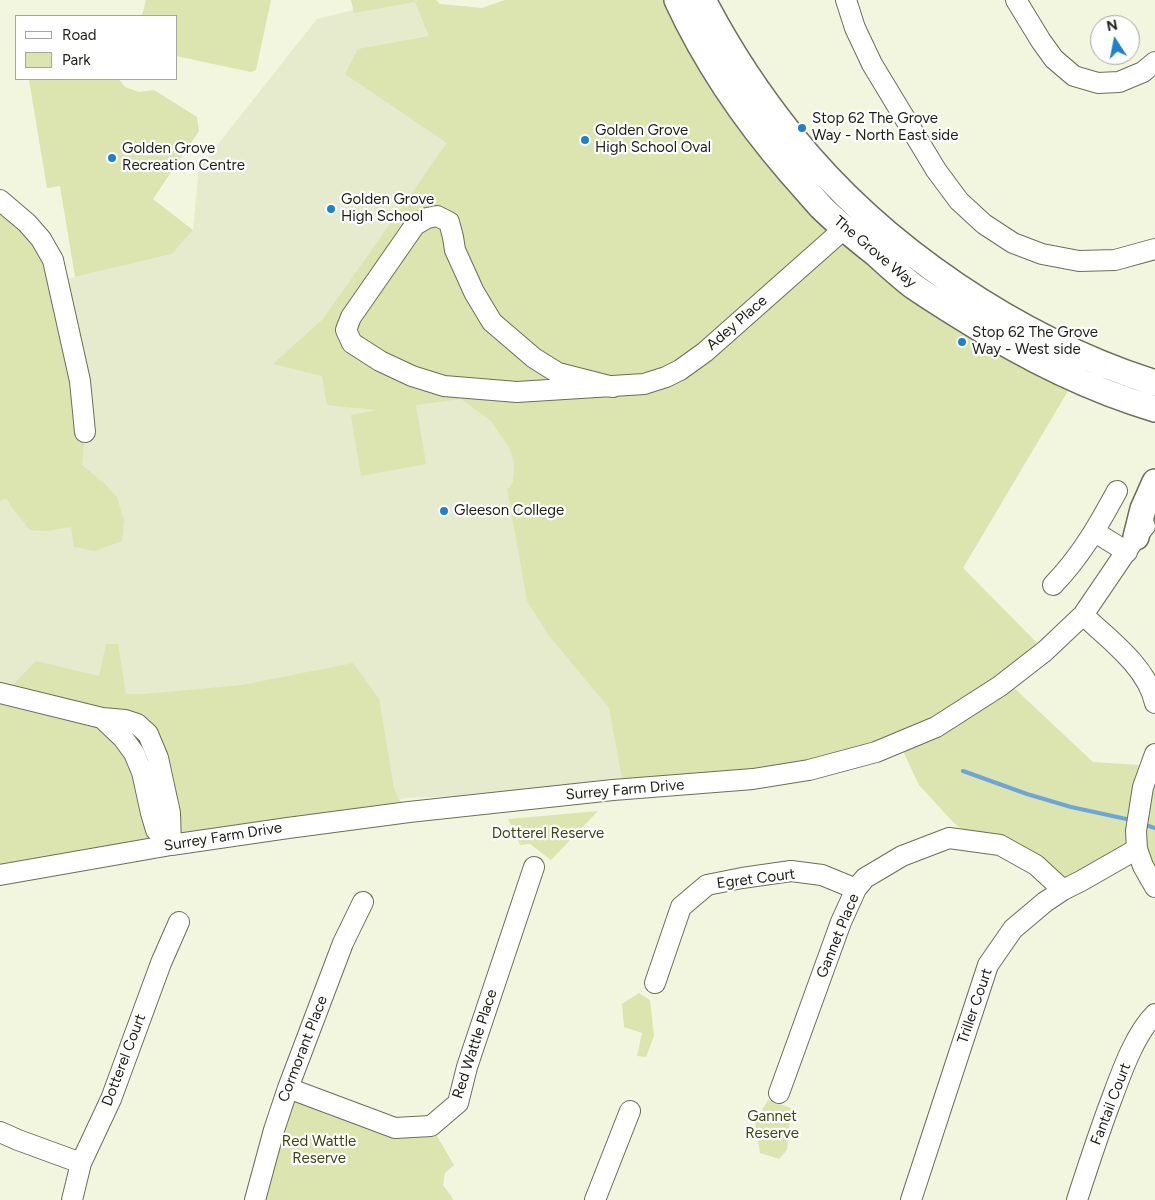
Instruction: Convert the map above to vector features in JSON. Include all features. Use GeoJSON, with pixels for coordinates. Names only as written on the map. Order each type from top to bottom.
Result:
{"type":"FeatureCollection","features":[{"type":"Feature","properties":{"kind":"main road","name":"The Grove Way"},"geometry":{"type":"LineString","coordinates":[[677,0],[708,59],[754,127],[815,200],[845,228],[912,285],[989,335],[1055,370],[1154,410]]}},
{"type":"Feature","properties":{"kind":"main road","name":"The Grove Way"},"geometry":{"type":"LineString","coordinates":[[703,0],[746,73],[774,113],[813,160],[862,211],[925,263],[954,284],[1016,323],[1113,369],[1155,383]]}},
{"type":"Feature","properties":{"kind":"main road"},"geometry":{"type":"LineString","coordinates":[[845,228],[862,211]]}},
{"type":"Feature","properties":{"kind":"main road"},"geometry":{"type":"LineString","coordinates":[[1131,545],[1143,509],[1155,482]]}},
{"type":"Feature","properties":{"kind":"street"},"geometry":{"type":"LineString","coordinates":[[846,0],[855,28],[872,64],[936,170],[959,201],[984,224],[1012,244],[1042,254],[1079,261],[1115,260],[1155,249]]}},
{"type":"Feature","properties":{"kind":"street"},"geometry":{"type":"LineString","coordinates":[[1016,0],[1054,59],[1074,76],[1098,83],[1118,82],[1143,72],[1155,62]]}},
{"type":"Feature","properties":{"kind":"street"},"geometry":{"type":"LineString","coordinates":[[0,200],[27,223],[41,239],[53,260],[80,381],[85,432]]}},
{"type":"Feature","properties":{"kind":"street","name":"Adey Place"},"geometry":{"type":"LineString","coordinates":[[534,358],[492,322],[474,292],[455,250],[449,222],[437,216],[427,218],[415,225],[350,317],[346,330],[352,343],[380,361],[412,376],[444,386],[531,392],[644,384],[680,370],[712,345],[845,228]]}},
{"type":"Feature","properties":{"kind":"street"},"geometry":{"type":"LineString","coordinates":[[534,358],[558,373],[613,387]]}},
{"type":"Feature","properties":{"kind":"street"},"geometry":{"type":"LineString","coordinates":[[531,392],[539,388],[546,376],[544,369],[534,358]]}},
{"type":"Feature","properties":{"kind":"street"},"geometry":{"type":"LineString","coordinates":[[1053,585],[1064,574],[1095,532],[1117,491]]}},
{"type":"Feature","properties":{"kind":"street","name":"Surrey Farm Drive"},"geometry":{"type":"LineString","coordinates":[[0,875],[171,845],[428,810],[613,790],[753,779],[809,770],[876,752],[936,727],[1007,680],[1046,651],[1083,615],[1155,512]]}},
{"type":"Feature","properties":{"kind":"street"},"geometry":{"type":"LineString","coordinates":[[1095,532],[1131,545]]}},
{"type":"Feature","properties":{"kind":"street"},"geometry":{"type":"LineString","coordinates":[[1083,615],[1143,675],[1155,703]]}},
{"type":"Feature","properties":{"kind":"street"},"geometry":{"type":"LineString","coordinates":[[0,693],[102,718],[123,738],[134,753],[142,772],[156,830],[171,845]]}},
{"type":"Feature","properties":{"kind":"street"},"geometry":{"type":"LineString","coordinates":[[1154,762],[1143,787],[1137,831],[1143,866],[1155,887]]}},
{"type":"Feature","properties":{"kind":"street","name":"Triller Court"},"geometry":{"type":"LineString","coordinates":[[911,1200],[988,965],[1013,929],[1045,902],[1081,881],[1137,831]]}},
{"type":"Feature","properties":{"kind":"street","name":"Gannet Place"},"geometry":{"type":"LineString","coordinates":[[779,1093],[840,922],[856,889],[865,878],[902,856],[949,838],[1000,845],[1036,865],[1063,890]]}},
{"type":"Feature","properties":{"kind":"street","name":"Red Wattle Place"},"geometry":{"type":"LineString","coordinates":[[288,1088],[395,1128],[431,1126],[458,1103],[467,1067],[534,867]]}},
{"type":"Feature","properties":{"kind":"street","name":"Egret Court"},"geometry":{"type":"LineString","coordinates":[[655,983],[681,907],[707,885],[742,878],[791,872],[822,875],[856,889]]}},
{"type":"Feature","properties":{"kind":"street","name":"Cormorant Place"},"geometry":{"type":"LineString","coordinates":[[255,1200],[274,1130],[288,1088],[343,943],[364,902]]}},
{"type":"Feature","properties":{"kind":"street","name":"Dotterel Court"},"geometry":{"type":"LineString","coordinates":[[72,1200],[81,1163],[111,1098],[160,963],[179,922]]}},
{"type":"Feature","properties":{"kind":"street","name":"Fantail Court"},"geometry":{"type":"LineString","coordinates":[[1077,1200],[1123,1068],[1146,1023],[1155,1014]]}},
{"type":"Feature","properties":{"kind":"street"},"geometry":{"type":"LineString","coordinates":[[595,1200],[630,1111]]}},
{"type":"Feature","properties":{"kind":"street"},"geometry":{"type":"LineString","coordinates":[[0,1132],[81,1163]]}},
{"type":"Feature","properties":{"kind":"shaded area"},"geometry":{"type":"Polygon","coordinates":[[[394,0],[436,0],[440,4],[482,8],[505,0],[716,70],[887,263],[1075,379],[963,568],[1045,651],[613,790],[407,798],[0,874],[0,205],[58,281],[172,254],[193,230],[199,168],[317,19],[394,0]]]}},
{"type":"Feature","properties":{"kind":"green space"},"geometry":{"type":"Polygon","coordinates":[[[146,0],[271,0],[256,70],[251,72],[178,56],[178,15],[142,15],[146,0]]]}},
{"type":"Feature","properties":{"kind":"green space"},"geometry":{"type":"Polygon","coordinates":[[[351,0],[415,0],[415,2],[354,13],[351,0]]]}},
{"type":"Feature","properties":{"kind":"green space"},"geometry":{"type":"Polygon","coordinates":[[[418,0],[436,0],[440,4],[482,8],[505,0],[672,0],[762,137],[887,263],[1075,379],[963,568],[1045,651],[876,752],[624,789],[609,708],[550,637],[527,601],[507,488],[510,488],[513,481],[514,462],[509,447],[491,421],[461,399],[416,405],[426,464],[361,476],[351,415],[377,410],[327,405],[322,376],[273,364],[323,319],[447,143],[345,74],[358,49],[429,36],[415,2],[418,0]]]}},
{"type":"Feature","properties":{"kind":"green space","name":"Golden Grove Recreation Centre"},"geometry":{"type":"Polygon","coordinates":[[[29,80],[120,80],[125,87],[139,92],[154,90],[197,117],[199,131],[153,199],[193,230],[172,254],[75,277],[60,186],[47,188],[29,80]]]}},
{"type":"Feature","properties":{"kind":"green space"},"geometry":{"type":"Polygon","coordinates":[[[0,201],[37,234],[85,432],[82,465],[104,483],[117,497],[124,521],[122,541],[95,551],[74,547],[71,527],[47,531],[30,530],[6,498],[0,501],[0,201]]]}},
{"type":"Feature","properties":{"kind":"green space"},"geometry":{"type":"Polygon","coordinates":[[[106,644],[118,644],[126,694],[242,685],[353,663],[379,699],[394,788],[398,798],[409,812],[0,874],[0,700],[36,661],[99,676],[106,644]],[[125,720],[142,772],[158,758],[125,720]]]}},
{"type":"Feature","properties":{"kind":"green space"},"geometry":{"type":"Polygon","coordinates":[[[1012,686],[1093,762],[1155,766],[1155,887],[1137,850],[1063,890],[977,842],[953,822],[919,785],[902,749],[1012,686]]]}},
{"type":"Feature","properties":{"kind":"green space","name":"Dotterel Reserve"},"geometry":{"type":"Polygon","coordinates":[[[598,811],[551,860],[530,844],[520,845],[508,819],[598,811]]]}},
{"type":"Feature","properties":{"kind":"green space"},"geometry":{"type":"Polygon","coordinates":[[[639,993],[650,1000],[654,1036],[646,1057],[637,1056],[642,1033],[624,1027],[622,1004],[639,993]]]}},
{"type":"Feature","properties":{"kind":"green space","name":"Red Wattle Reserve"},"geometry":{"type":"Polygon","coordinates":[[[288,1088],[395,1128],[431,1126],[454,1165],[445,1173],[443,1185],[453,1200],[255,1200],[288,1088]]]}},
{"type":"Feature","properties":{"kind":"green space","name":"Gannet Reserve"},"geometry":{"type":"Polygon","coordinates":[[[768,1100],[791,1108],[787,1150],[779,1159],[760,1153],[755,1122],[768,1100]]]}},
{"type":"Feature","properties":{"kind":"waterway"},"geometry":{"type":"LineString","coordinates":[[963,771],[1027,794],[1071,807],[1131,820]]}},
{"type":"Feature","properties":{"kind":"waterway"},"geometry":{"type":"LineString","coordinates":[[1143,824],[1155,828]]}},
{"type":"Feature","properties":{"kind":"place","name":"Stop 62 The Grove Way - North East side"},"geometry":{"type":"Point","coordinates":[802,128]}},
{"type":"Feature","properties":{"kind":"place","name":"Golden Grove High School Oval"},"geometry":{"type":"Point","coordinates":[585,140]}},
{"type":"Feature","properties":{"kind":"place","name":"Golden Grove Recreation Centre"},"geometry":{"type":"Point","coordinates":[112,158]}},
{"type":"Feature","properties":{"kind":"place","name":"Golden Grove High School"},"geometry":{"type":"Point","coordinates":[331,209]}},
{"type":"Feature","properties":{"kind":"place","name":"Stop 62 The Grove Way - West side"},"geometry":{"type":"Point","coordinates":[962,342]}},
{"type":"Feature","properties":{"kind":"place","name":"Gleeson College"},"geometry":{"type":"Point","coordinates":[444,511]}}]}
